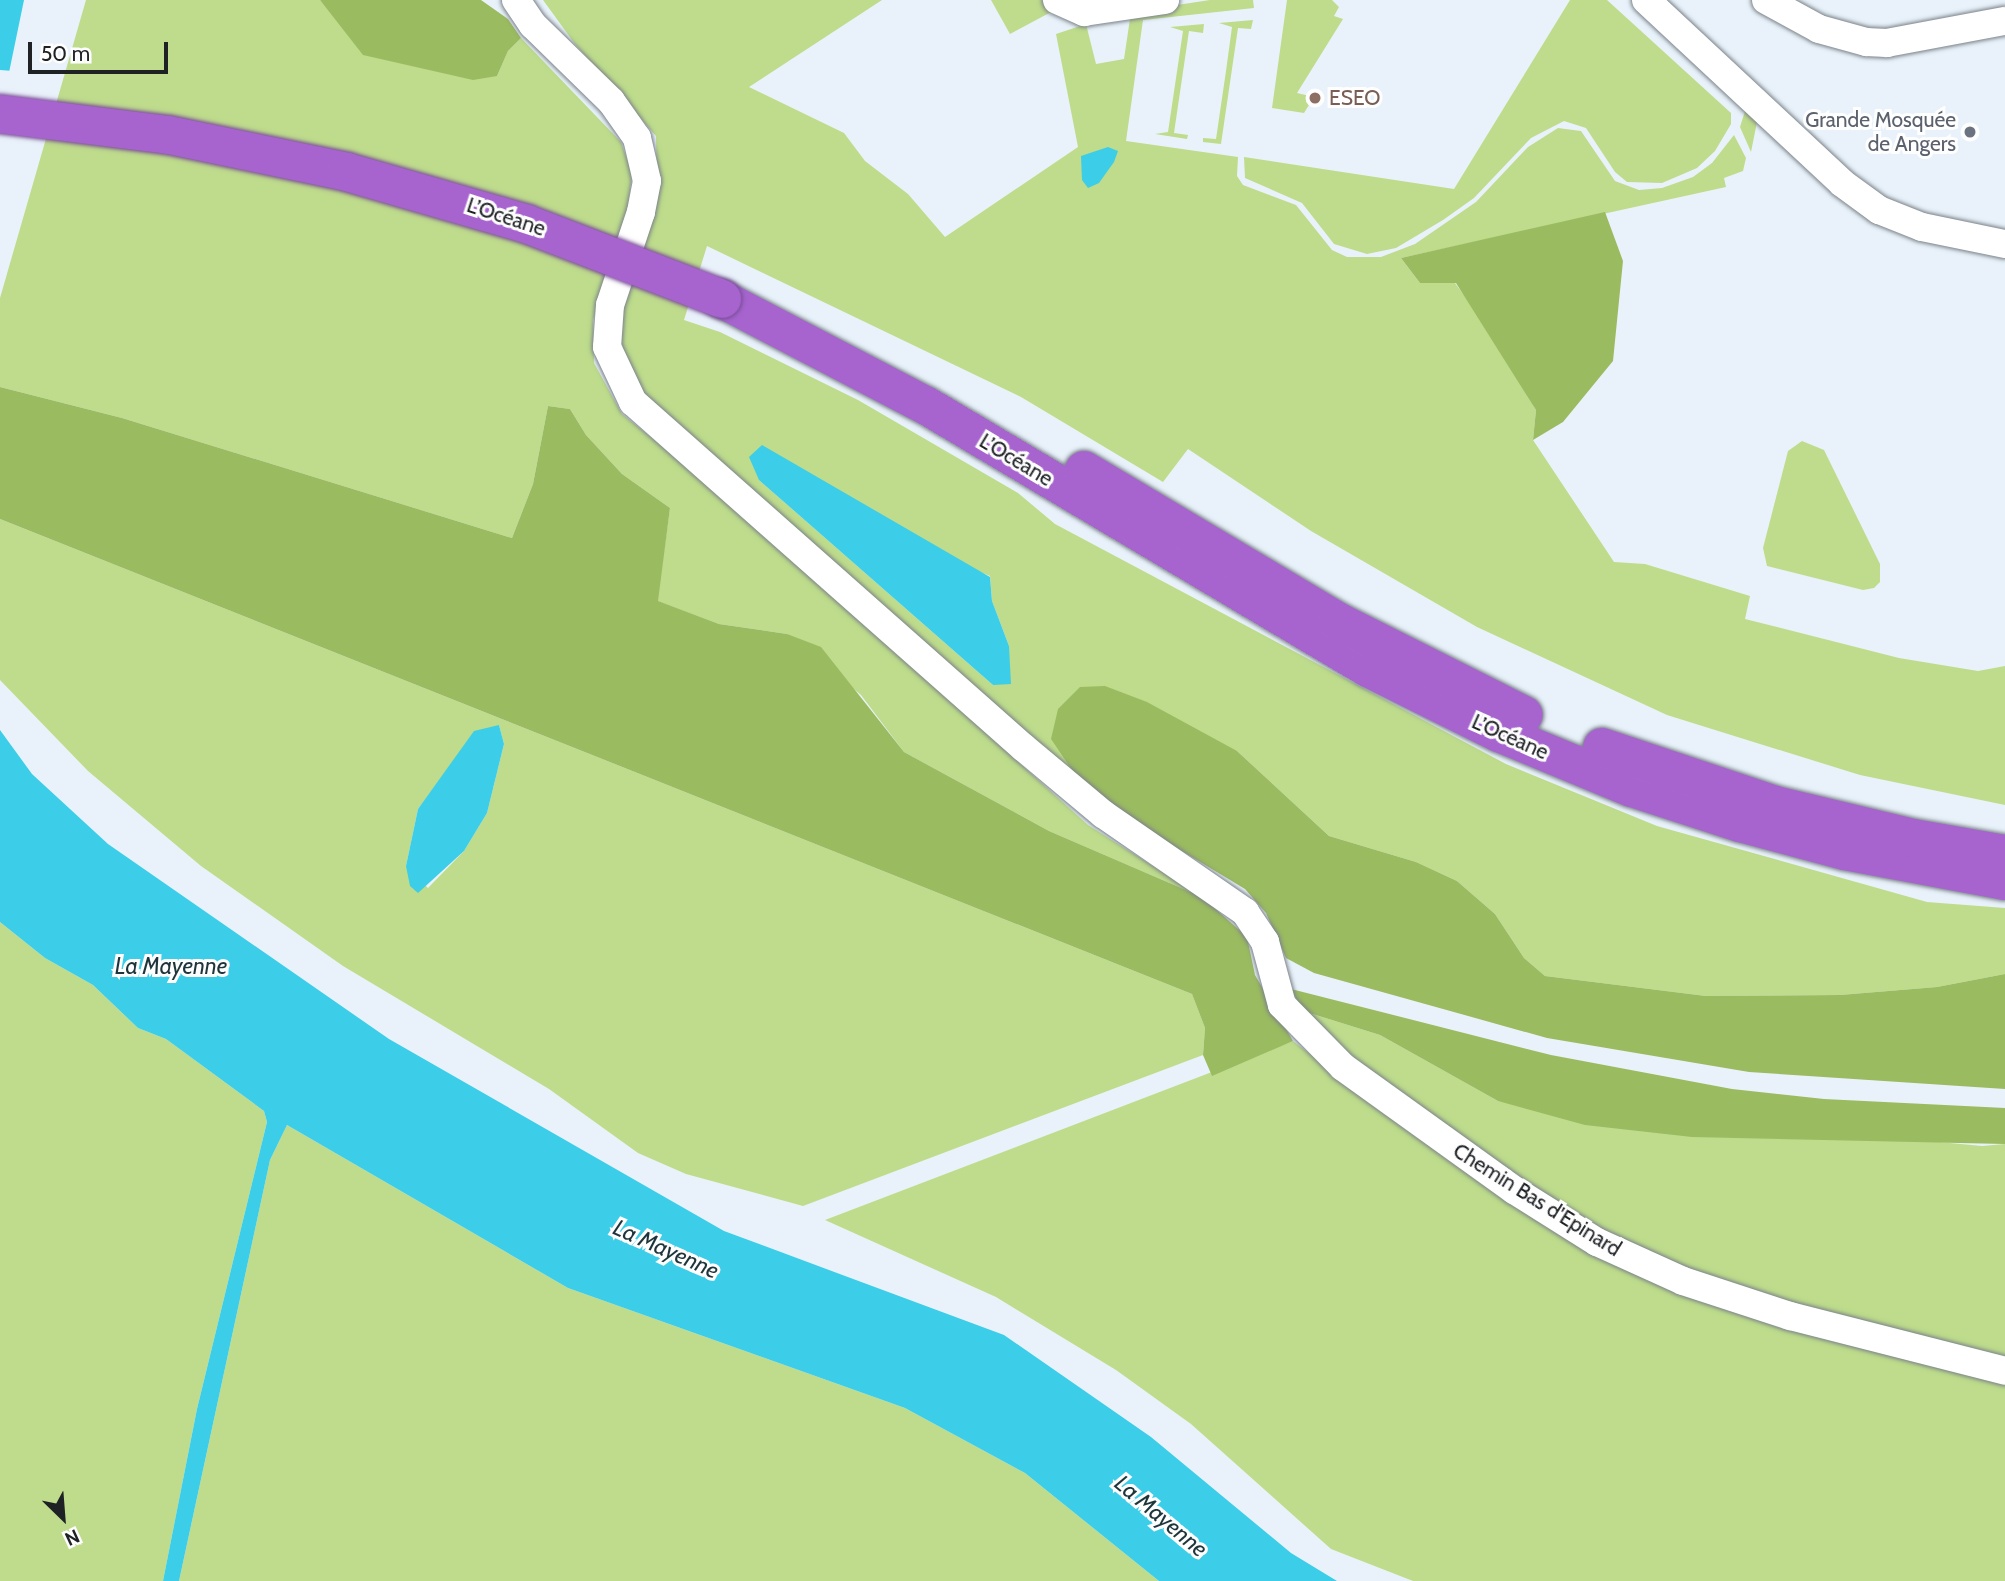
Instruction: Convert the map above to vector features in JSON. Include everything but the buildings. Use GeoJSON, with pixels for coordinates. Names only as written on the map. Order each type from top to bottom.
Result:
{"type":"FeatureCollection","features":[{"type":"Feature","properties":{"kind":"highway","name":"L’Océane"},"geometry":{"type":"LineString","coordinates":[[0,89],[214,117],[390,156],[530,199],[722,286],[901,360],[1337,621],[1502,705],[1592,744],[1717,788],[1847,824],[2005,854]]}},
{"type":"Feature","properties":{"kind":"highway","name":"L’Océane"},"geometry":{"type":"LineString","coordinates":[[0,114],[169,135],[347,172],[527,224],[722,286],[1357,663],[1499,733],[1632,788],[1740,823],[1857,854],[2005,881]]}},
{"type":"Feature","properties":{"kind":"street","name":"Chemin Bas d'Epinard"},"geometry":{"type":"LineString","coordinates":[[516,0],[533,25],[611,100],[637,138],[646,181],[641,212],[610,305],[607,347],[633,402],[1034,757],[1103,814],[1245,912],[1265,942],[1277,995],[1289,1016],[1343,1067],[1514,1190],[1597,1242],[1683,1281],[1790,1316],[2005,1371]]}},
{"type":"Feature","properties":{"kind":"street"},"geometry":{"type":"LineString","coordinates":[[1057,0],[1084,12],[1165,0]]}},
{"type":"Feature","properties":{"kind":"street"},"geometry":{"type":"LineString","coordinates":[[1646,0],[1842,183],[1879,210],[1922,227],[2005,244]]}},
{"type":"Feature","properties":{"kind":"street"},"geometry":{"type":"LineString","coordinates":[[1766,0],[1819,29],[1866,43],[1887,43],[2005,21]]}},
{"type":"Feature","properties":{"kind":"green space"},"geometry":{"type":"Polygon","coordinates":[[[86,0],[320,0],[330,11],[497,76],[508,51],[521,38],[621,142],[632,173],[628,208],[593,320],[594,363],[622,414],[723,495],[1088,825],[1202,897],[1049,831],[904,752],[861,695],[787,634],[719,624],[657,601],[670,508],[622,474],[586,435],[570,409],[548,406],[533,484],[512,538],[122,418],[0,387],[0,298],[86,0]]]}},
{"type":"Feature","properties":{"kind":"green space"},"geometry":{"type":"Polygon","coordinates":[[[320,0],[481,0],[508,19],[521,38],[508,51],[497,76],[473,80],[363,55],[320,0]]]}},
{"type":"Feature","properties":{"kind":"green space"},"geometry":{"type":"Polygon","coordinates":[[[543,0],[882,0],[749,87],[844,133],[865,161],[908,194],[945,237],[1078,147],[1056,34],[1086,24],[1096,64],[1124,59],[1131,12],[1210,0],[1253,0],[1254,8],[1143,20],[1126,141],[1238,157],[1237,176],[1243,185],[1296,205],[1332,250],[1347,257],[1381,257],[1415,244],[1476,202],[1528,147],[1558,128],[1581,131],[1615,181],[1639,190],[1662,188],[1693,177],[1712,163],[1734,135],[1746,158],[1743,171],[1724,178],[1726,187],[1401,258],[1420,283],[1455,283],[1483,321],[1536,410],[1533,440],[1614,562],[1645,564],[1750,596],[1745,619],[1899,658],[1978,671],[2005,666],[2005,805],[1860,775],[1667,715],[1477,627],[1311,531],[1188,449],[1163,482],[1021,397],[707,246],[684,320],[720,332],[858,400],[1018,493],[1055,524],[1506,764],[1657,826],[1927,902],[2005,908],[2005,974],[1937,987],[1840,995],[1706,996],[1545,976],[1524,958],[1495,914],[1457,881],[1416,862],[1329,836],[1237,751],[1089,795],[661,416],[623,363],[621,317],[657,185],[656,136],[575,44],[543,0]],[[759,480],[993,685],[1009,646],[992,601],[990,576],[759,480]]]}},
{"type":"Feature","properties":{"kind":"green space"},"geometry":{"type":"Polygon","coordinates":[[[991,0],[1042,0],[1053,11],[1010,34],[991,0]]]}},
{"type":"Feature","properties":{"kind":"green space"},"geometry":{"type":"Polygon","coordinates":[[[1287,0],[1332,0],[1339,7],[1334,16],[1343,19],[1297,93],[1314,97],[1304,113],[1272,108],[1287,0]]]}},
{"type":"Feature","properties":{"kind":"green space"},"geometry":{"type":"Polygon","coordinates":[[[1570,0],[1607,0],[1731,113],[1731,124],[1715,151],[1697,168],[1662,183],[1627,182],[1615,172],[1586,128],[1564,121],[1531,138],[1474,198],[1443,220],[1396,248],[1367,254],[1334,244],[1302,203],[1245,178],[1244,157],[1454,189],[1570,0]]]}},
{"type":"Feature","properties":{"kind":"green space"},"geometry":{"type":"Polygon","coordinates":[[[1253,20],[1251,29],[1238,28],[1221,144],[1203,142],[1203,138],[1216,139],[1232,27],[1219,23],[1253,20]]]}},
{"type":"Feature","properties":{"kind":"green space"},"geometry":{"type":"Polygon","coordinates":[[[1204,24],[1203,33],[1189,31],[1174,133],[1188,135],[1187,139],[1155,134],[1168,132],[1183,31],[1170,27],[1204,24]]]}},
{"type":"Feature","properties":{"kind":"green space"},"geometry":{"type":"Polygon","coordinates":[[[1746,108],[1757,122],[1751,152],[1740,127],[1746,108]]]}},
{"type":"Feature","properties":{"kind":"green space"},"geometry":{"type":"Polygon","coordinates":[[[1605,212],[1623,261],[1613,361],[1563,422],[1533,440],[1536,410],[1456,283],[1420,283],[1401,258],[1605,212]]]}},
{"type":"Feature","properties":{"kind":"green space"},"geometry":{"type":"Polygon","coordinates":[[[0,387],[122,418],[512,538],[533,484],[548,406],[570,409],[586,435],[622,474],[670,508],[658,601],[719,624],[787,634],[821,647],[904,752],[1049,831],[1202,897],[1247,937],[1255,975],[1293,1041],[1212,1076],[1203,1055],[1205,1028],[1192,994],[0,519],[0,387]]]}},
{"type":"Feature","properties":{"kind":"green space"},"geometry":{"type":"Polygon","coordinates":[[[1802,441],[1824,450],[1880,564],[1880,582],[1874,588],[1863,590],[1767,566],[1763,548],[1788,451],[1802,441]]]}},
{"type":"Feature","properties":{"kind":"green space"},"geometry":{"type":"Polygon","coordinates":[[[0,519],[1192,994],[1205,1028],[1203,1055],[803,1206],[686,1174],[638,1153],[549,1089],[343,966],[201,866],[88,771],[0,680],[0,519]],[[499,725],[444,774],[418,809],[406,866],[428,888],[464,851],[487,813],[504,744],[499,725]]]}},
{"type":"Feature","properties":{"kind":"green space"},"geometry":{"type":"Polygon","coordinates":[[[1105,686],[1147,702],[1237,751],[1329,836],[1416,862],[1457,881],[1495,914],[1524,958],[1545,976],[1706,996],[1840,995],[1937,987],[2005,974],[2005,1089],[1749,1072],[1547,1038],[1314,973],[1286,958],[1266,913],[1245,889],[1089,795],[1051,739],[1058,709],[1080,687],[1105,686]]]}},
{"type":"Feature","properties":{"kind":"green space"},"geometry":{"type":"Polygon","coordinates":[[[0,922],[45,958],[93,985],[138,1028],[166,1039],[264,1111],[267,1122],[197,1409],[163,1581],[0,1581],[0,922]]]}},
{"type":"Feature","properties":{"kind":"green space"},"geometry":{"type":"Polygon","coordinates":[[[1291,989],[1551,1055],[1732,1089],[1824,1099],[2005,1108],[2005,1144],[1692,1137],[1585,1125],[1498,1101],[1380,1035],[1303,1011],[1291,989]]]}},
{"type":"Feature","properties":{"kind":"green space"},"geometry":{"type":"Polygon","coordinates":[[[1303,1011],[1380,1035],[1498,1101],[1982,1146],[2005,1144],[2005,1356],[1867,1324],[1722,1282],[1632,1249],[1502,1170],[1326,1042],[1303,1011]]]}},
{"type":"Feature","properties":{"kind":"green space"},"geometry":{"type":"Polygon","coordinates":[[[1293,1041],[1458,1167],[1636,1267],[2005,1379],[2005,1581],[1413,1581],[1331,1549],[1191,1424],[1116,1370],[996,1297],[825,1220],[1293,1041]]]}},
{"type":"Feature","properties":{"kind":"green space"},"geometry":{"type":"Polygon","coordinates":[[[287,1125],[568,1288],[905,1408],[1025,1473],[1159,1581],[179,1581],[270,1160],[287,1125]]]}},
{"type":"Feature","properties":{"kind":"water"},"geometry":{"type":"Polygon","coordinates":[[[0,0],[24,0],[0,116],[0,0]]]}},
{"type":"Feature","properties":{"kind":"water"},"geometry":{"type":"Polygon","coordinates":[[[1108,147],[1118,151],[1114,162],[1099,183],[1088,188],[1082,180],[1081,156],[1108,147]]]}},
{"type":"Feature","properties":{"kind":"water"},"geometry":{"type":"Polygon","coordinates":[[[762,445],[990,577],[992,601],[1009,646],[1011,684],[993,685],[759,480],[749,457],[762,445]]]}},
{"type":"Feature","properties":{"kind":"water"},"geometry":{"type":"Polygon","coordinates":[[[499,725],[504,744],[487,813],[464,851],[418,893],[410,886],[406,866],[418,809],[474,731],[499,725]]]}},
{"type":"Feature","properties":{"kind":"water","name":"La Mayenne"},"geometry":{"type":"Polygon","coordinates":[[[0,730],[32,774],[108,844],[389,1039],[724,1231],[1004,1335],[1151,1437],[1291,1553],[1337,1581],[1159,1581],[1025,1473],[905,1408],[568,1288],[287,1125],[270,1160],[179,1581],[163,1581],[197,1409],[267,1122],[264,1111],[166,1039],[138,1028],[93,985],[45,958],[0,922],[0,730]]]}},
{"type":"Feature","properties":{"kind":"pier"},"geometry":{"type":"Polygon","coordinates":[[[0,70],[13,71],[0,119],[0,70]]]}},
{"type":"Feature","properties":{"kind":"place","name":"ESEO"},"geometry":{"type":"Point","coordinates":[1315,98]}},
{"type":"Feature","properties":{"kind":"place","name":"Grande Mosquée de Angers"},"geometry":{"type":"Point","coordinates":[1970,132]}}]}
